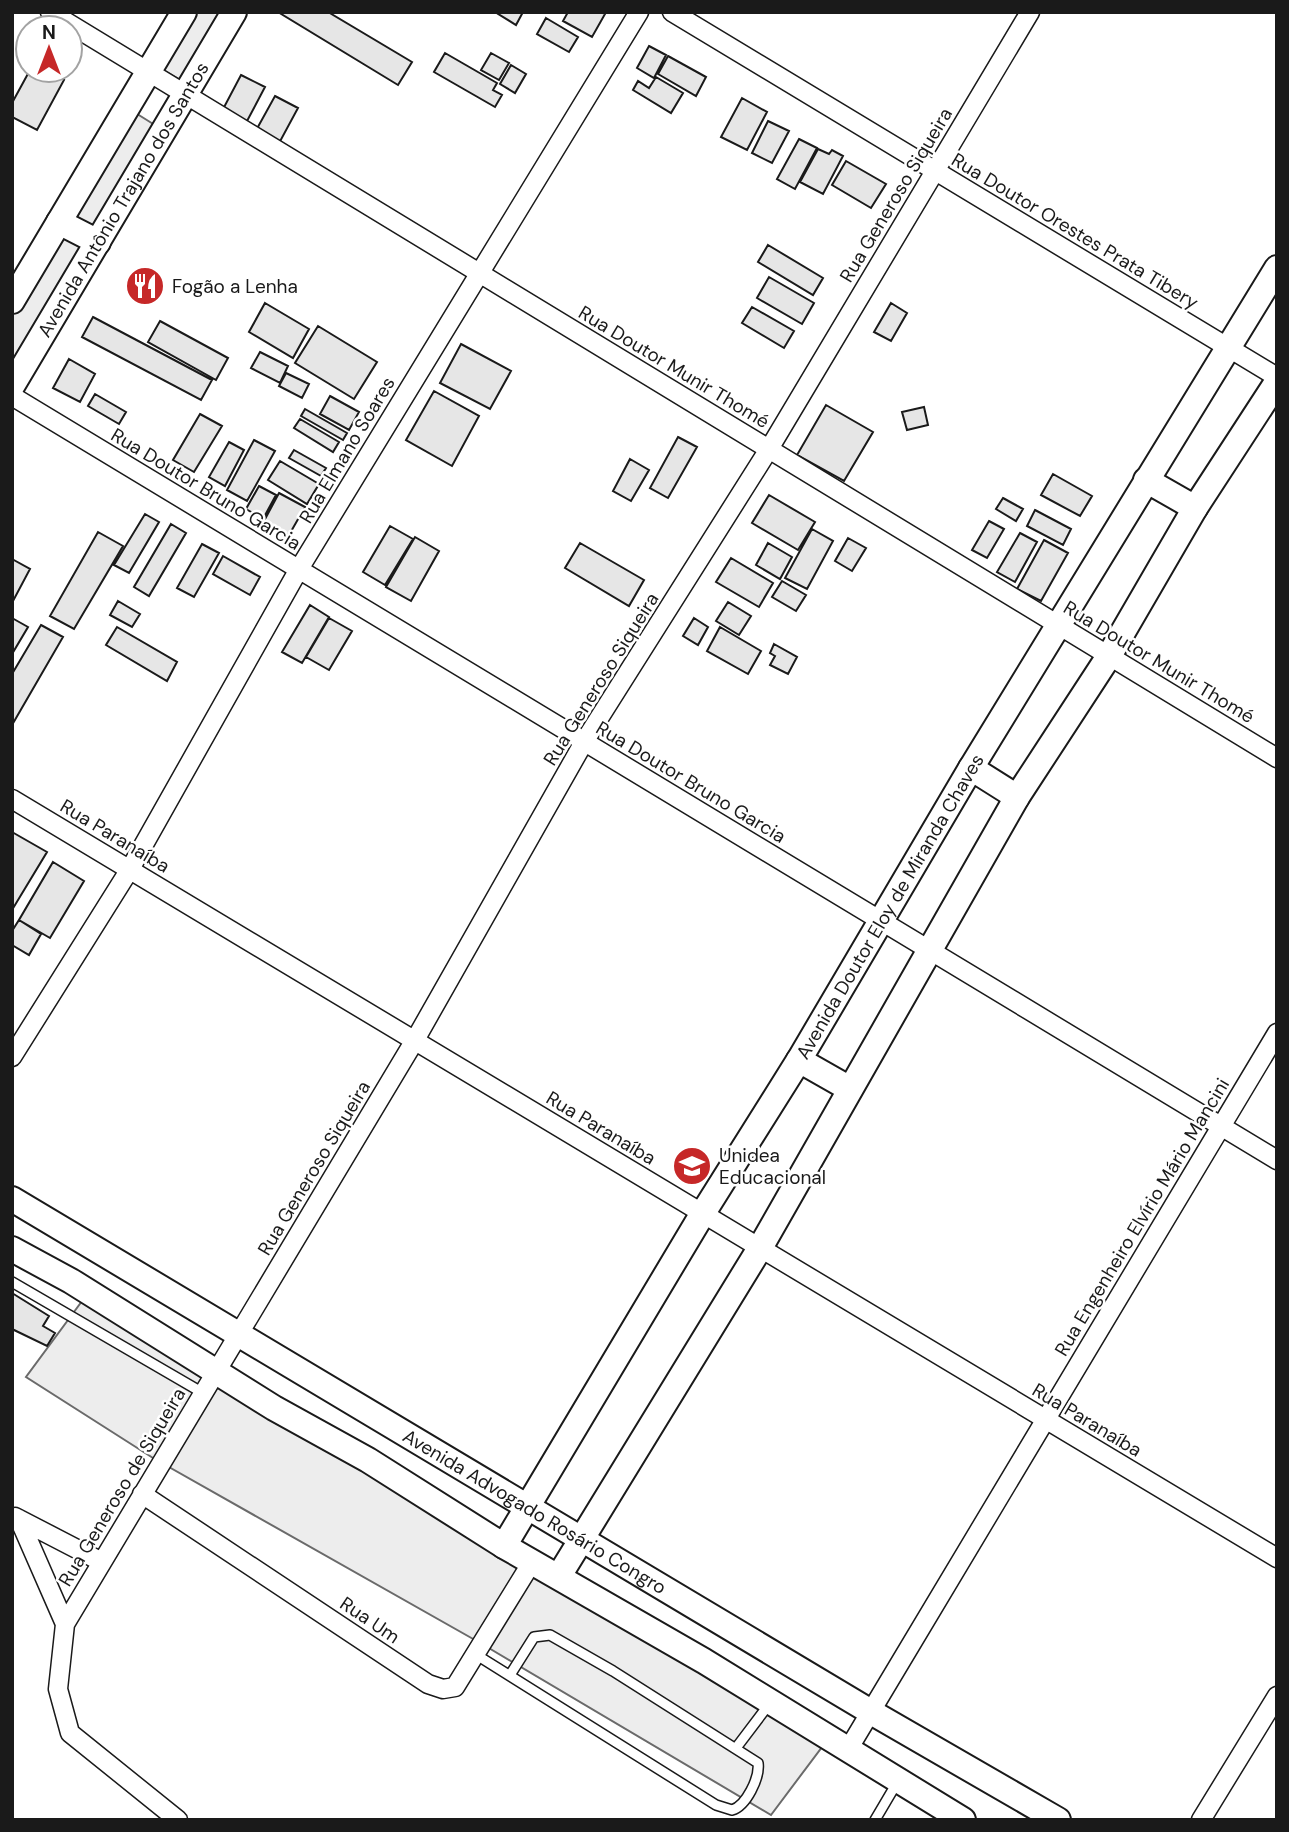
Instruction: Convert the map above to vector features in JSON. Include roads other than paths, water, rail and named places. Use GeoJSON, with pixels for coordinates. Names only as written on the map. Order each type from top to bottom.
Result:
{"type":"FeatureCollection","features":[{"type":"Feature","properties":{"kind":"main road"},"geometry":{"type":"LineString","coordinates":[[12,301],[184,12]]}},
{"type":"Feature","properties":{"kind":"main road","name":"Avenida Antônio Trajano dos Santos"},"geometry":{"type":"LineString","coordinates":[[12,386],[234,12]]}},
{"type":"Feature","properties":{"kind":"main road"},"geometry":{"type":"LineString","coordinates":[[59,222],[98,242]]}},
{"type":"Feature","properties":{"kind":"main road","name":"Avenida Doutor Eloy de Miranda Chaves"},"geometry":{"type":"LineString","coordinates":[[504,1546],[703,1213],[799,1060],[971,768],[1277,268]]}},
{"type":"Feature","properties":{"kind":"main road"},"geometry":{"type":"LineString","coordinates":[[559,1576],[760,1248],[1017,797],[1109,656],[1195,508],[1277,379]]}},
{"type":"Feature","properties":{"kind":"main road"},"geometry":{"type":"LineString","coordinates":[[1146,480],[1195,508]]}},
{"type":"Feature","properties":{"kind":"main road"},"geometry":{"type":"LineString","coordinates":[[971,768],[1017,797]]}},
{"type":"Feature","properties":{"kind":"main road"},"geometry":{"type":"LineString","coordinates":[[799,1060],[850,1090]]}},
{"type":"Feature","properties":{"kind":"main road","name":"Avenida Advogado Rosário Congro"},"geometry":{"type":"LineString","coordinates":[[12,1199],[726,1626],[1058,1820]]}},
{"type":"Feature","properties":{"kind":"main road"},"geometry":{"type":"LineString","coordinates":[[71,1282],[91,1247]]}},
{"type":"Feature","properties":{"kind":"main road"},"geometry":{"type":"LineString","coordinates":[[12,1248],[71,1282],[209,1382],[274,1408],[368,1460],[504,1546],[704,1661],[963,1820]]}},
{"type":"Feature","properties":{"kind":"main road"},"geometry":{"type":"LineString","coordinates":[[368,1460],[392,1426]]}},
{"type":"Feature","properties":{"kind":"main road"},"geometry":{"type":"LineString","coordinates":[[704,1661],[726,1626]]}},
{"type":"Feature","properties":{"kind":"street","name":"Rua Doutor Munir Thomé"},"geometry":{"type":"LineString","coordinates":[[50,12],[1277,758]]}},
{"type":"Feature","properties":{"kind":"street","name":"Rua Elmano Soares"},"geometry":{"type":"LineString","coordinates":[[12,1057],[130,869],[299,569],[639,12]]}},
{"type":"Feature","properties":{"kind":"street","name":"Rua Doutor Orestes Prata Tibery"},"geometry":{"type":"LineString","coordinates":[[672,12],[1230,348],[1277,379]]}},
{"type":"Feature","properties":{"kind":"street","name":"Rua Generoso Siqueira"},"geometry":{"type":"LineString","coordinates":[[209,1382],[415,1040],[584,742],[769,449],[1030,12]]}},
{"type":"Feature","properties":{"kind":"street","name":"Rua Doutor Bruno Garcia"},"geometry":{"type":"LineString","coordinates":[[12,397],[1277,1160]]}},
{"type":"Feature","properties":{"kind":"street","name":"Rua Paranaíba"},"geometry":{"type":"LineString","coordinates":[[12,799],[1277,1558]]}},
{"type":"Feature","properties":{"kind":"street","name":"Rua Engenheiro Elvírio Mário Mancini"},"geometry":{"type":"LineString","coordinates":[[849,1748],[1277,1032]]}},
{"type":"Feature","properties":{"kind":"street","name":"Rua Generoso de Siqueira"},"geometry":{"type":"LineString","coordinates":[[65,1624],[100,1561],[209,1382]]}},
{"type":"Feature","properties":{"kind":"street","name":"Rua Um"},"geometry":{"type":"LineString","coordinates":[[142,1494],[428,1684],[443,1689],[454,1687],[532,1562]]}},
{"type":"Feature","properties":{"kind":"street"},"geometry":{"type":"LineString","coordinates":[[16,1517],[100,1561]]}},
{"type":"Feature","properties":{"kind":"street"},"geometry":{"type":"LineString","coordinates":[[16,1517],[65,1624],[58,1689],[70,1733],[178,1820]]}},
{"type":"Feature","properties":{"kind":"street"},"geometry":{"type":"LineString","coordinates":[[1201,1820],[1277,1696]]}},
{"type":"Feature","properties":{"kind":"lane"},"geometry":{"type":"LineString","coordinates":[[12,1282],[209,1382]]}},
{"type":"Feature","properties":{"kind":"lane"},"geometry":{"type":"LineString","coordinates":[[475,1654],[716,1805],[732,1810],[743,1804],[759,1770],[758,1763],[736,1748],[550,1635],[534,1637],[510,1675]]}},
{"type":"Feature","properties":{"kind":"lane"},"geometry":{"type":"LineString","coordinates":[[736,1748],[771,1702]]}},
{"type":"Feature","properties":{"kind":"lane"},"geometry":{"type":"LineString","coordinates":[[875,1820],[898,1779]]}},
{"type":"Feature","properties":{"kind":"place","name":"Fogão a Lenha"},"geometry":{"type":"Point","coordinates":[145,286]}},
{"type":"Feature","properties":{"kind":"place","name":"Unidea Educacional"},"geometry":{"type":"Point","coordinates":[692,1166]}}]}
